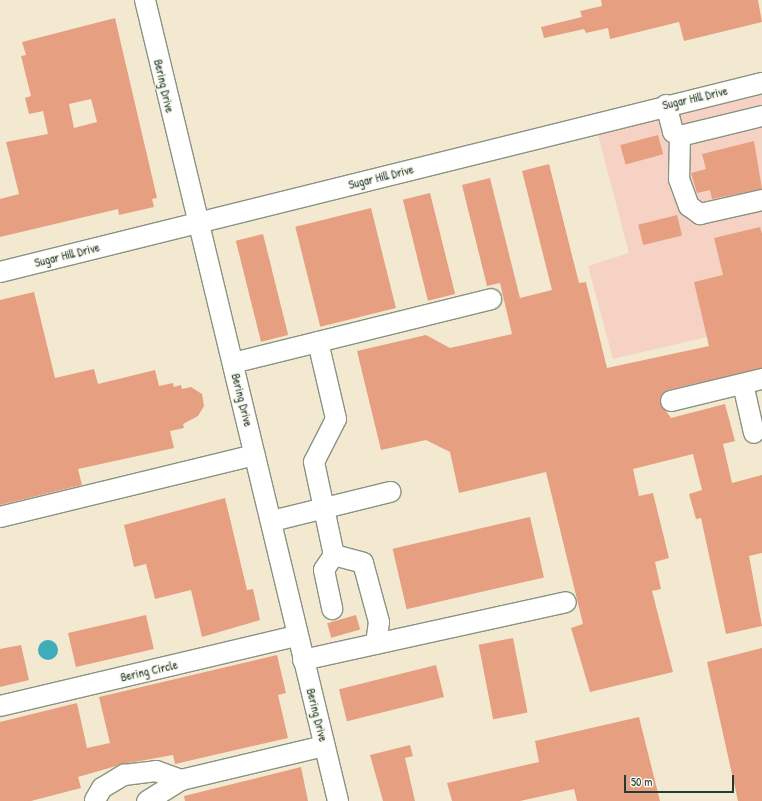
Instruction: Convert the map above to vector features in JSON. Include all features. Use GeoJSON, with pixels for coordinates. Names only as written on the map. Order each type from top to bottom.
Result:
{"type":"FeatureCollection","features":[{"type":"Feature","properties":{"kind":"street","name":"Bering Drive"},"geometry":{"type":"LineString","coordinates":[[144,0],[272,521],[297,636],[338,801]]}},
{"type":"Feature","properties":{"kind":"street","name":"Sugar Hill Drive"},"geometry":{"type":"LineString","coordinates":[[0,272],[666,105],[761,86]]}},
{"type":"Feature","properties":{"kind":"street"},"geometry":{"type":"LineString","coordinates":[[666,105],[673,132],[680,136],[762,116]]}},
{"type":"Feature","properties":{"kind":"street"},"geometry":{"type":"LineString","coordinates":[[680,136],[680,179],[689,206],[700,214],[762,200]]}},
{"type":"Feature","properties":{"kind":"street"},"geometry":{"type":"LineString","coordinates":[[233,363],[491,299]]}},
{"type":"Feature","properties":{"kind":"street"},"geometry":{"type":"LineString","coordinates":[[318,342],[336,420],[330,436],[314,462],[334,555],[324,570],[332,609]]}},
{"type":"Feature","properties":{"kind":"street"},"geometry":{"type":"LineString","coordinates":[[671,401],[762,379]]}},
{"type":"Feature","properties":{"kind":"street"},"geometry":{"type":"LineString","coordinates":[[743,384],[754,433]]}},
{"type":"Feature","properties":{"kind":"street"},"geometry":{"type":"LineString","coordinates":[[0,518],[255,455]]}},
{"type":"Feature","properties":{"kind":"street"},"geometry":{"type":"LineString","coordinates":[[272,521],[390,492]]}},
{"type":"Feature","properties":{"kind":"street"},"geometry":{"type":"LineString","coordinates":[[334,555],[364,563],[379,622],[376,644]]}},
{"type":"Feature","properties":{"kind":"street"},"geometry":{"type":"LineString","coordinates":[[303,660],[566,602]]}},
{"type":"Feature","properties":{"kind":"street","name":"Bering Circle"},"geometry":{"type":"LineString","coordinates":[[0,706],[297,636]]}},
{"type":"Feature","properties":{"kind":"street"},"geometry":{"type":"LineString","coordinates":[[147,801],[181,780],[324,746]]}},
{"type":"Feature","properties":{"kind":"street"},"geometry":{"type":"LineString","coordinates":[[94,801],[102,788],[124,775],[156,771],[181,780]]}},
{"type":"Feature","properties":{"kind":"shaded area"},"geometry":{"type":"Polygon","coordinates":[[[762,90],[762,324],[613,359],[588,266],[629,253],[597,131],[762,90]]]}},
{"type":"Feature","properties":{"kind":"water"},"geometry":{"type":"Polygon","coordinates":[[[48,640],[55,643],[58,650],[55,657],[48,660],[41,657],[38,650],[41,643],[48,640]]]}},
{"type":"Feature","properties":{"kind":"building"},"geometry":{"type":"Polygon","coordinates":[[[601,0],[758,0],[762,22],[684,41],[679,22],[610,39],[608,28],[586,33],[584,29],[544,38],[541,27],[582,17],[580,11],[602,6],[601,0]]]}},
{"type":"Feature","properties":{"kind":"building"},"geometry":{"type":"Polygon","coordinates":[[[115,18],[157,198],[152,199],[154,207],[119,215],[118,209],[0,237],[0,199],[19,194],[6,142],[48,134],[43,111],[29,114],[25,98],[31,96],[21,56],[26,55],[22,42],[115,18]],[[91,99],[69,104],[74,128],[97,122],[91,99]]]}},
{"type":"Feature","properties":{"kind":"building"},"geometry":{"type":"Polygon","coordinates":[[[658,135],[663,154],[626,164],[620,145],[658,135]]]}},
{"type":"Feature","properties":{"kind":"building"},"geometry":{"type":"Polygon","coordinates":[[[754,141],[762,189],[712,199],[710,190],[697,193],[691,173],[706,169],[702,154],[754,141]]]}},
{"type":"Feature","properties":{"kind":"building"},"geometry":{"type":"Polygon","coordinates":[[[549,164],[579,283],[586,282],[607,368],[709,346],[694,282],[723,275],[714,238],[760,227],[762,234],[762,368],[668,390],[663,393],[660,403],[671,418],[725,404],[735,441],[723,444],[732,483],[762,475],[762,553],[749,556],[762,626],[726,634],[701,518],[696,519],[689,494],[702,490],[693,454],[633,469],[639,496],[653,493],[669,558],[655,562],[661,589],[652,591],[673,672],[590,692],[571,628],[583,624],[546,472],[459,493],[450,452],[426,440],[381,450],[357,351],[426,335],[450,348],[512,334],[500,283],[487,286],[462,185],[490,178],[520,298],[552,290],[522,171],[549,164]]]}},
{"type":"Feature","properties":{"kind":"building"},"geometry":{"type":"Polygon","coordinates":[[[430,193],[455,294],[428,301],[403,200],[430,193]]]}},
{"type":"Feature","properties":{"kind":"building"},"geometry":{"type":"Polygon","coordinates":[[[371,208],[396,308],[320,327],[295,227],[371,208]]]}},
{"type":"Feature","properties":{"kind":"building"},"geometry":{"type":"Polygon","coordinates":[[[677,215],[682,235],[643,245],[638,225],[677,215]]]}},
{"type":"Feature","properties":{"kind":"building"},"geometry":{"type":"Polygon","coordinates":[[[263,234],[288,335],[261,342],[236,241],[263,234]]]}},
{"type":"Feature","properties":{"kind":"building"},"geometry":{"type":"Polygon","coordinates":[[[34,292],[55,378],[94,369],[98,384],[155,370],[159,386],[173,383],[174,387],[181,385],[182,389],[191,387],[202,394],[204,406],[198,416],[183,424],[184,428],[170,431],[174,448],[78,469],[82,485],[0,505],[0,300],[34,292]]]}},
{"type":"Feature","properties":{"kind":"building"},"geometry":{"type":"Polygon","coordinates":[[[225,498],[247,590],[253,589],[260,620],[202,637],[191,590],[155,599],[146,564],[134,567],[124,525],[225,498]]]}},
{"type":"Feature","properties":{"kind":"building"},"geometry":{"type":"Polygon","coordinates":[[[530,517],[544,577],[407,609],[393,549],[530,517]]]}},
{"type":"Feature","properties":{"kind":"building"},"geometry":{"type":"Polygon","coordinates":[[[146,615],[154,649],[76,667],[68,633],[146,615]]]}},
{"type":"Feature","properties":{"kind":"building"},"geometry":{"type":"Polygon","coordinates":[[[356,615],[360,629],[331,638],[327,623],[356,615]]]}},
{"type":"Feature","properties":{"kind":"building"},"geometry":{"type":"Polygon","coordinates":[[[513,638],[528,713],[493,719],[479,645],[513,638]]]}},
{"type":"Feature","properties":{"kind":"building"},"geometry":{"type":"Polygon","coordinates":[[[21,645],[29,680],[0,687],[0,649],[21,645]]]}},
{"type":"Feature","properties":{"kind":"building"},"geometry":{"type":"Polygon","coordinates":[[[762,648],[762,801],[738,801],[707,662],[762,648]]]}},
{"type":"Feature","properties":{"kind":"building"},"geometry":{"type":"Polygon","coordinates":[[[277,655],[286,693],[278,695],[288,738],[175,764],[173,755],[123,764],[78,777],[81,788],[31,801],[0,801],[0,722],[77,703],[87,748],[110,743],[99,697],[277,655]]]}},
{"type":"Feature","properties":{"kind":"building"},"geometry":{"type":"Polygon","coordinates":[[[436,665],[444,697],[347,721],[339,689],[436,665]]]}},
{"type":"Feature","properties":{"kind":"building"},"geometry":{"type":"Polygon","coordinates":[[[639,717],[660,801],[577,801],[574,789],[520,801],[452,801],[447,783],[539,762],[535,741],[639,717]]]}},
{"type":"Feature","properties":{"kind":"building"},"geometry":{"type":"Polygon","coordinates":[[[410,745],[413,756],[405,758],[415,801],[383,801],[370,755],[410,745]]]}},
{"type":"Feature","properties":{"kind":"building"},"geometry":{"type":"Polygon","coordinates":[[[301,767],[308,801],[185,801],[184,796],[301,767]]]}}]}
